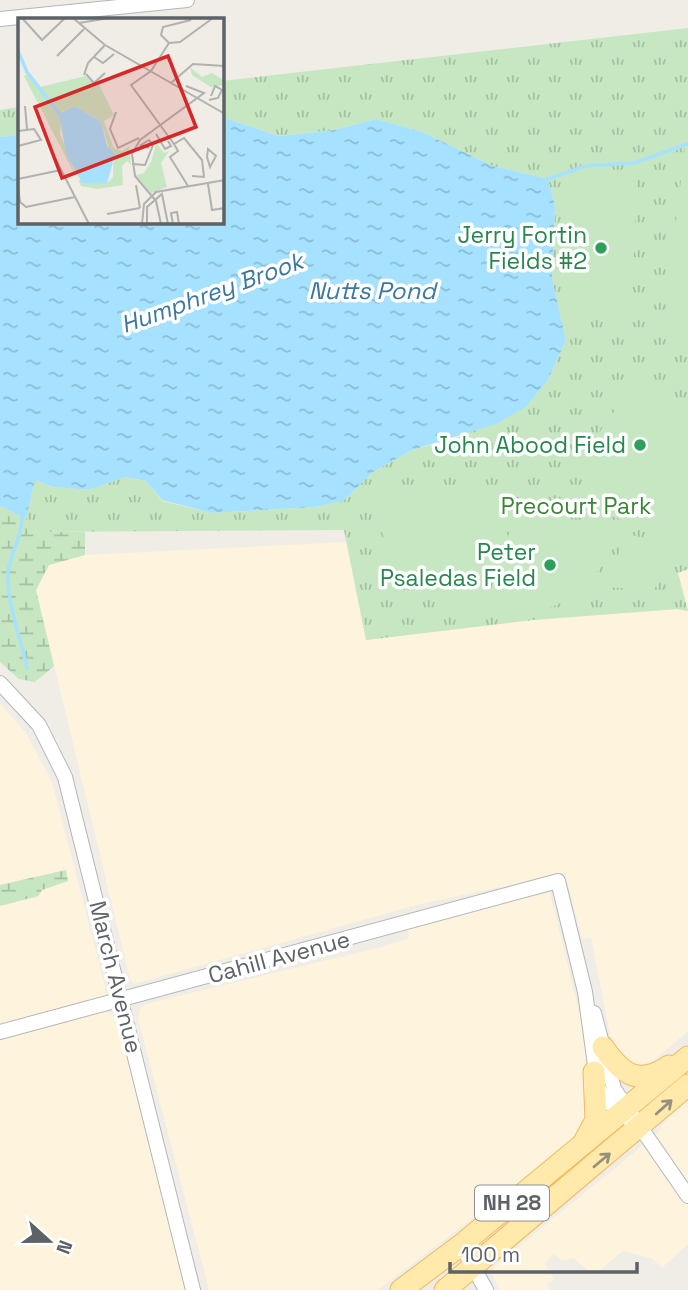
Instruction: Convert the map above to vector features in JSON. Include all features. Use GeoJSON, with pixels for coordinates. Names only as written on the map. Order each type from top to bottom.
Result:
{"type":"FeatureCollection","features":[{"type":"Feature","properties":{"kind":"main road"},"geometry":{"type":"LineString","coordinates":[[603,1047],[619,1069],[637,1076],[654,1074],[688,1055]]}},
{"type":"Feature","properties":{"kind":"main road","name":"NH 28"},"geometry":{"type":"LineString","coordinates":[[401,1290],[571,1155],[688,1055]]}},
{"type":"Feature","properties":{"kind":"main road"},"geometry":{"type":"LineString","coordinates":[[571,1155],[595,1126],[594,1072]]}},
{"type":"Feature","properties":{"kind":"main road","name":"NH 28"},"geometry":{"type":"LineString","coordinates":[[444,1290],[688,1085]]}},
{"type":"Feature","properties":{"kind":"street"},"geometry":{"type":"LineString","coordinates":[[0,19],[74,5],[187,0]]}},
{"type":"Feature","properties":{"kind":"street","name":"March Avenue"},"geometry":{"type":"LineString","coordinates":[[0,683],[39,725],[65,777],[193,1290]]}},
{"type":"Feature","properties":{"kind":"street","name":"Cahill Avenue"},"geometry":{"type":"LineString","coordinates":[[0,1032],[558,881],[585,992]]}},
{"type":"Feature","properties":{"kind":"street"},"geometry":{"type":"LineString","coordinates":[[585,992],[603,1047],[609,1076],[624,1111]]}},
{"type":"Feature","properties":{"kind":"street"},"geometry":{"type":"LineString","coordinates":[[585,992],[594,1072],[603,1098],[624,1111],[640,1128],[688,1196]]}},
{"type":"Feature","properties":{"kind":"street"},"geometry":{"type":"LineString","coordinates":[[461,1245],[486,1290]]}},
{"type":"Feature","properties":{"kind":"shaded area"},"geometry":{"type":"Polygon","coordinates":[[[347,542],[367,640],[533,620],[677,609],[688,611],[688,1031],[653,1061],[641,1065],[625,1060],[610,1035],[591,938],[582,939],[565,873],[417,905],[134,984],[130,980],[36,590],[49,565],[85,555],[347,542]]]}},
{"type":"Feature","properties":{"kind":"shaded area"},"geometry":{"type":"Polygon","coordinates":[[[688,569],[688,611],[678,573],[688,569]]]}},
{"type":"Feature","properties":{"kind":"shaded area"},"geometry":{"type":"Polygon","coordinates":[[[0,703],[26,733],[52,782],[105,986],[107,1012],[128,1023],[193,1290],[0,1290],[0,906],[38,897],[42,890],[68,881],[65,870],[0,885],[0,703]]]}},
{"type":"Feature","properties":{"kind":"shaded area"},"geometry":{"type":"Polygon","coordinates":[[[549,889],[585,1035],[587,1122],[561,1151],[378,1290],[209,1290],[138,1019],[140,1008],[146,1004],[381,947],[409,938],[407,927],[549,889]]]}},
{"type":"Feature","properties":{"kind":"shaded area"},"geometry":{"type":"Polygon","coordinates":[[[688,1101],[688,1244],[662,1268],[653,1259],[623,1251],[594,1275],[573,1258],[562,1261],[553,1254],[545,1263],[554,1280],[547,1284],[550,1290],[500,1290],[491,1273],[496,1265],[658,1133],[663,1123],[688,1101]]]}},
{"type":"Feature","properties":{"kind":"green space","name":"Precourt Park"},"geometry":{"type":"Polygon","coordinates":[[[688,28],[688,569],[678,573],[688,611],[677,609],[533,620],[366,640],[344,530],[28,532],[26,519],[35,480],[53,487],[89,490],[125,477],[146,481],[162,501],[211,513],[315,507],[343,501],[373,472],[412,450],[456,438],[526,407],[548,380],[566,340],[552,279],[555,206],[548,179],[493,166],[422,132],[376,119],[334,130],[279,136],[224,118],[224,81],[688,28]]]}},
{"type":"Feature","properties":{"kind":"green space"},"geometry":{"type":"Polygon","coordinates":[[[18,107],[18,135],[0,137],[0,110],[18,107]]]}},
{"type":"Feature","properties":{"kind":"green space"},"geometry":{"type":"Polygon","coordinates":[[[685,146],[688,146],[688,333],[663,331],[685,146]]]}},
{"type":"Feature","properties":{"kind":"green space","name":"Jerry Fortin Fields #2"},"geometry":{"type":"Polygon","coordinates":[[[571,178],[637,181],[631,318],[564,315],[571,178]]]}},
{"type":"Feature","properties":{"kind":"green space","name":"John Abood Field"},"geometry":{"type":"Polygon","coordinates":[[[639,379],[688,411],[688,536],[685,543],[611,516],[588,497],[583,463],[602,428],[639,379]]]}},
{"type":"Feature","properties":{"kind":"green space"},"geometry":{"type":"Polygon","coordinates":[[[378,486],[493,486],[502,500],[483,612],[439,597],[420,585],[404,570],[391,552],[382,532],[377,510],[378,486]]]}},
{"type":"Feature","properties":{"kind":"green space"},"geometry":{"type":"Polygon","coordinates":[[[0,506],[26,519],[28,532],[85,532],[85,555],[49,565],[36,590],[54,666],[35,682],[19,679],[0,662],[0,506]]]}},
{"type":"Feature","properties":{"kind":"green space","name":"Peter Psaledas Field"},"geometry":{"type":"Polygon","coordinates":[[[527,511],[619,529],[598,570],[585,586],[570,598],[533,611],[487,607],[508,536],[519,513],[527,511]]]}},
{"type":"Feature","properties":{"kind":"green space"},"geometry":{"type":"Polygon","coordinates":[[[626,534],[663,542],[671,556],[654,590],[606,587],[626,534]]]}},
{"type":"Feature","properties":{"kind":"green space"},"geometry":{"type":"Polygon","coordinates":[[[66,870],[68,881],[42,890],[38,896],[0,906],[0,885],[66,870]]]}},
{"type":"Feature","properties":{"kind":"water","name":"Nutts Pond"},"geometry":{"type":"Polygon","coordinates":[[[224,118],[279,136],[334,130],[376,119],[422,132],[493,166],[548,179],[555,206],[552,279],[566,340],[548,380],[526,407],[496,424],[412,450],[373,472],[343,501],[315,507],[211,513],[162,500],[146,481],[125,477],[89,490],[53,487],[35,480],[26,519],[0,506],[0,137],[18,135],[18,224],[224,224],[224,118]]]}},
{"type":"Feature","properties":{"kind":"waterway"},"geometry":{"type":"LineString","coordinates":[[545,180],[586,166],[634,163],[688,144]]}},
{"type":"Feature","properties":{"kind":"waterway","name":"Humphrey Brook"},"geometry":{"type":"LineString","coordinates":[[22,515],[9,567],[8,586],[27,668]]}},
{"type":"Feature","properties":{"kind":"place","name":"Jerry Fortin Fields #2"},"geometry":{"type":"Point","coordinates":[601,248]}},
{"type":"Feature","properties":{"kind":"place","name":"John Abood Field"},"geometry":{"type":"Point","coordinates":[640,445]}},
{"type":"Feature","properties":{"kind":"place","name":"Peter Psaledas Field"},"geometry":{"type":"Point","coordinates":[550,565]}}]}
